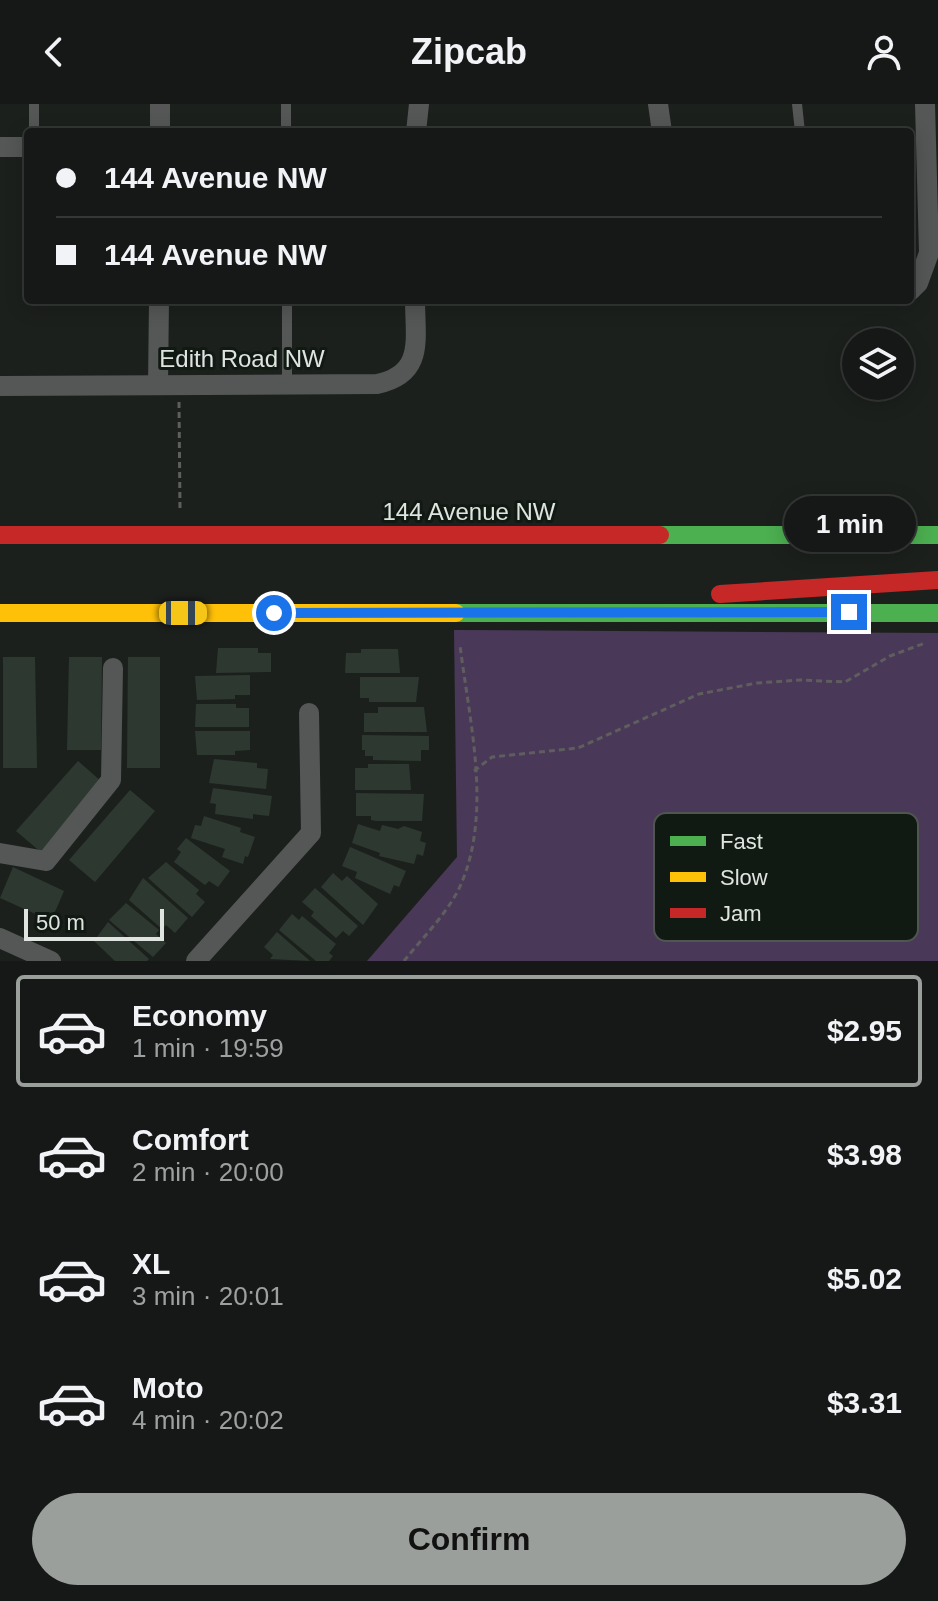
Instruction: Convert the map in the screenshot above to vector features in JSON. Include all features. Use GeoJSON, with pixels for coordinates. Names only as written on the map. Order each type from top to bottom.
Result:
{"type":"FeatureCollection","features":[{"type":"Feature","properties":{"kind":"main road","name":"144 Avenue NW"},"geometry":{"type":"LineString","coordinates":[[0,535],[938,535]]}},
{"type":"Feature","properties":{"kind":"main road"},"geometry":{"type":"LineString","coordinates":[[427,613],[938,580]]}},
{"type":"Feature","properties":{"kind":"main road"},"geometry":{"type":"LineString","coordinates":[[0,613],[938,613]]}},
{"type":"Feature","properties":{"kind":"street"},"geometry":{"type":"LineString","coordinates":[[160,104],[160,128]]}},
{"type":"Feature","properties":{"kind":"street"},"geometry":{"type":"LineString","coordinates":[[416,128],[419,104]]}},
{"type":"Feature","properties":{"kind":"street"},"geometry":{"type":"LineString","coordinates":[[658,104],[661,128]]}},
{"type":"Feature","properties":{"kind":"street"},"geometry":{"type":"LineString","coordinates":[[914,285],[925,269],[929,253],[925,104]]}},
{"type":"Feature","properties":{"kind":"street"},"geometry":{"type":"LineString","coordinates":[[0,147],[24,147]]}},
{"type":"Feature","properties":{"kind":"street"},"geometry":{"type":"LineString","coordinates":[[158,385],[159,304]]}},
{"type":"Feature","properties":{"kind":"street","name":"Edith Road NW"},"geometry":{"type":"LineString","coordinates":[[0,386],[377,384],[398,378],[408,370],[414,355],[415,304]]}},
{"type":"Feature","properties":{"kind":"street"},"geometry":{"type":"LineString","coordinates":[[0,853],[46,861],[111,780],[113,668]]}},
{"type":"Feature","properties":{"kind":"street"},"geometry":{"type":"LineString","coordinates":[[196,961],[311,833],[309,713]]}},
{"type":"Feature","properties":{"kind":"street"},"geometry":{"type":"LineString","coordinates":[[0,938],[51,961]]}},
{"type":"Feature","properties":{"kind":"lane"},"geometry":{"type":"LineString","coordinates":[[34,104],[34,128]]}},
{"type":"Feature","properties":{"kind":"lane"},"geometry":{"type":"LineString","coordinates":[[286,104],[286,128]]}},
{"type":"Feature","properties":{"kind":"lane"},"geometry":{"type":"LineString","coordinates":[[797,104],[800,128]]}},
{"type":"Feature","properties":{"kind":"lane"},"geometry":{"type":"LineString","coordinates":[[287,304],[287,385]]}},
{"type":"Feature","properties":{"kind":"path"},"geometry":{"type":"LineString","coordinates":[[179,399],[180,510]]}},
{"type":"Feature","properties":{"kind":"path"},"geometry":{"type":"LineString","coordinates":[[474,771],[492,757],[578,748],[699,694],[757,683],[800,680],[845,682],[890,656],[925,643]]}},
{"type":"Feature","properties":{"kind":"path"},"geometry":{"type":"LineString","coordinates":[[404,961],[461,884],[475,842],[474,771],[460,645]]}},
{"type":"Feature","properties":{"kind":"shaded area"},"geometry":{"type":"Polygon","coordinates":[[[454,630],[938,633],[938,961],[367,961],[457,857],[454,630]]]}},
{"type":"Feature","properties":{"kind":"building"},"geometry":{"type":"Polygon","coordinates":[[[218,648],[258,648],[258,653],[271,653],[271,672],[216,673],[218,648]]]}},
{"type":"Feature","properties":{"kind":"building"},"geometry":{"type":"Polygon","coordinates":[[[361,649],[398,649],[400,673],[345,673],[346,653],[361,653],[361,649]]]}},
{"type":"Feature","properties":{"kind":"building"},"geometry":{"type":"Polygon","coordinates":[[[3,657],[35,657],[37,768],[3,768],[3,657]]]}},
{"type":"Feature","properties":{"kind":"building"},"geometry":{"type":"Polygon","coordinates":[[[69,657],[102,657],[101,750],[67,750],[69,657]]]}},
{"type":"Feature","properties":{"kind":"building"},"geometry":{"type":"Polygon","coordinates":[[[128,657],[160,657],[160,768],[127,768],[128,657]]]}},
{"type":"Feature","properties":{"kind":"building"},"geometry":{"type":"Polygon","coordinates":[[[250,675],[250,695],[235,695],[235,699],[197,700],[195,676],[250,675]]]}},
{"type":"Feature","properties":{"kind":"building"},"geometry":{"type":"Polygon","coordinates":[[[360,677],[419,677],[416,702],[369,702],[369,698],[360,698],[360,677]]]}},
{"type":"Feature","properties":{"kind":"building"},"geometry":{"type":"Polygon","coordinates":[[[196,704],[236,704],[236,708],[249,708],[249,727],[195,727],[196,704]]]}},
{"type":"Feature","properties":{"kind":"building"},"geometry":{"type":"Polygon","coordinates":[[[378,707],[424,707],[427,732],[364,732],[364,713],[378,713],[378,707]]]}},
{"type":"Feature","properties":{"kind":"building"},"geometry":{"type":"Polygon","coordinates":[[[195,731],[250,731],[250,750],[235,751],[235,755],[197,755],[195,731]]]}},
{"type":"Feature","properties":{"kind":"building"},"geometry":{"type":"Polygon","coordinates":[[[362,735],[429,736],[429,750],[421,750],[421,761],[373,760],[373,756],[365,756],[365,750],[362,750],[362,735]]]}},
{"type":"Feature","properties":{"kind":"building"},"geometry":{"type":"Polygon","coordinates":[[[214,759],[257,763],[257,768],[268,769],[266,789],[209,783],[214,759]]]}},
{"type":"Feature","properties":{"kind":"building"},"geometry":{"type":"Polygon","coordinates":[[[78,761],[102,782],[42,853],[16,831],[78,761]]]}},
{"type":"Feature","properties":{"kind":"building"},"geometry":{"type":"Polygon","coordinates":[[[368,764],[409,764],[411,790],[355,790],[355,768],[368,768],[368,764]]]}},
{"type":"Feature","properties":{"kind":"building"},"geometry":{"type":"Polygon","coordinates":[[[213,788],[272,796],[269,816],[253,814],[253,819],[215,814],[216,804],[210,803],[213,788]]]}},
{"type":"Feature","properties":{"kind":"building"},"geometry":{"type":"Polygon","coordinates":[[[130,790],[155,811],[95,882],[69,860],[130,790]]]}},
{"type":"Feature","properties":{"kind":"building"},"geometry":{"type":"Polygon","coordinates":[[[356,793],[424,794],[422,821],[376,821],[371,820],[371,816],[356,816],[356,793]]]}},
{"type":"Feature","properties":{"kind":"building"},"geometry":{"type":"Polygon","coordinates":[[[204,816],[241,828],[240,832],[255,837],[243,864],[222,857],[225,849],[191,838],[195,825],[201,826],[204,816]]]}},
{"type":"Feature","properties":{"kind":"building"},"geometry":{"type":"Polygon","coordinates":[[[358,824],[380,831],[382,825],[398,829],[404,826],[422,832],[420,841],[426,843],[423,856],[417,854],[414,864],[379,856],[380,853],[352,843],[358,824]]]}},
{"type":"Feature","properties":{"kind":"building"},"geometry":{"type":"Polygon","coordinates":[[[186,838],[230,871],[218,887],[209,881],[205,885],[174,862],[181,852],[177,849],[186,838]]]}},
{"type":"Feature","properties":{"kind":"building"},"geometry":{"type":"Polygon","coordinates":[[[350,847],[406,871],[399,887],[394,885],[390,894],[355,878],[357,872],[342,866],[350,847]]]}},
{"type":"Feature","properties":{"kind":"building"},"geometry":{"type":"Polygon","coordinates":[[[166,862],[199,890],[196,894],[205,902],[192,917],[148,878],[166,862]]]}},
{"type":"Feature","properties":{"kind":"building"},"geometry":{"type":"Polygon","coordinates":[[[13,867],[64,891],[51,921],[0,898],[13,867]]]}},
{"type":"Feature","properties":{"kind":"building"},"geometry":{"type":"Polygon","coordinates":[[[333,873],[342,881],[347,876],[378,904],[363,925],[321,887],[333,873]]]}},
{"type":"Feature","properties":{"kind":"building"},"geometry":{"type":"Polygon","coordinates":[[[143,878],[188,918],[175,933],[166,925],[162,929],[129,900],[143,878]]]}},
{"type":"Feature","properties":{"kind":"building"},"geometry":{"type":"Polygon","coordinates":[[[315,888],[358,926],[349,936],[343,931],[336,938],[311,916],[314,912],[302,902],[315,888]]]}},
{"type":"Feature","properties":{"kind":"building"},"geometry":{"type":"Polygon","coordinates":[[[126,903],[159,930],[156,934],[166,943],[153,957],[109,920],[126,903]]]}},
{"type":"Feature","properties":{"kind":"building"},"geometry":{"type":"Polygon","coordinates":[[[292,914],[299,920],[302,916],[336,944],[329,953],[333,956],[329,961],[316,961],[279,930],[292,914]]]}},
{"type":"Feature","properties":{"kind":"building"},"geometry":{"type":"Polygon","coordinates":[[[108,922],[149,959],[115,961],[94,941],[108,922]]]}},
{"type":"Feature","properties":{"kind":"building"},"geometry":{"type":"Polygon","coordinates":[[[277,932],[310,961],[270,959],[273,955],[264,947],[277,932]]]}},
{"type":"Feature","properties":{"kind":"traffic: fast"},"geometry":{"type":"LineString","coordinates":[[660,535],[938,535]]}},
{"type":"Feature","properties":{"kind":"traffic: fast"},"geometry":{"type":"LineString","coordinates":[[456,613],[938,613]]}},
{"type":"Feature","properties":{"kind":"traffic: slow"},"geometry":{"type":"LineString","coordinates":[[0,613],[456,613]]}},
{"type":"Feature","properties":{"kind":"traffic: jam"},"geometry":{"type":"LineString","coordinates":[[0,535],[660,535]]}},
{"type":"Feature","properties":{"kind":"traffic: jam"},"geometry":{"type":"LineString","coordinates":[[720,594],[938,580]]}},
{"type":"Feature","properties":{"kind":"route"},"geometry":{"type":"LineString","coordinates":[[274,613],[849,612]]}}]}
